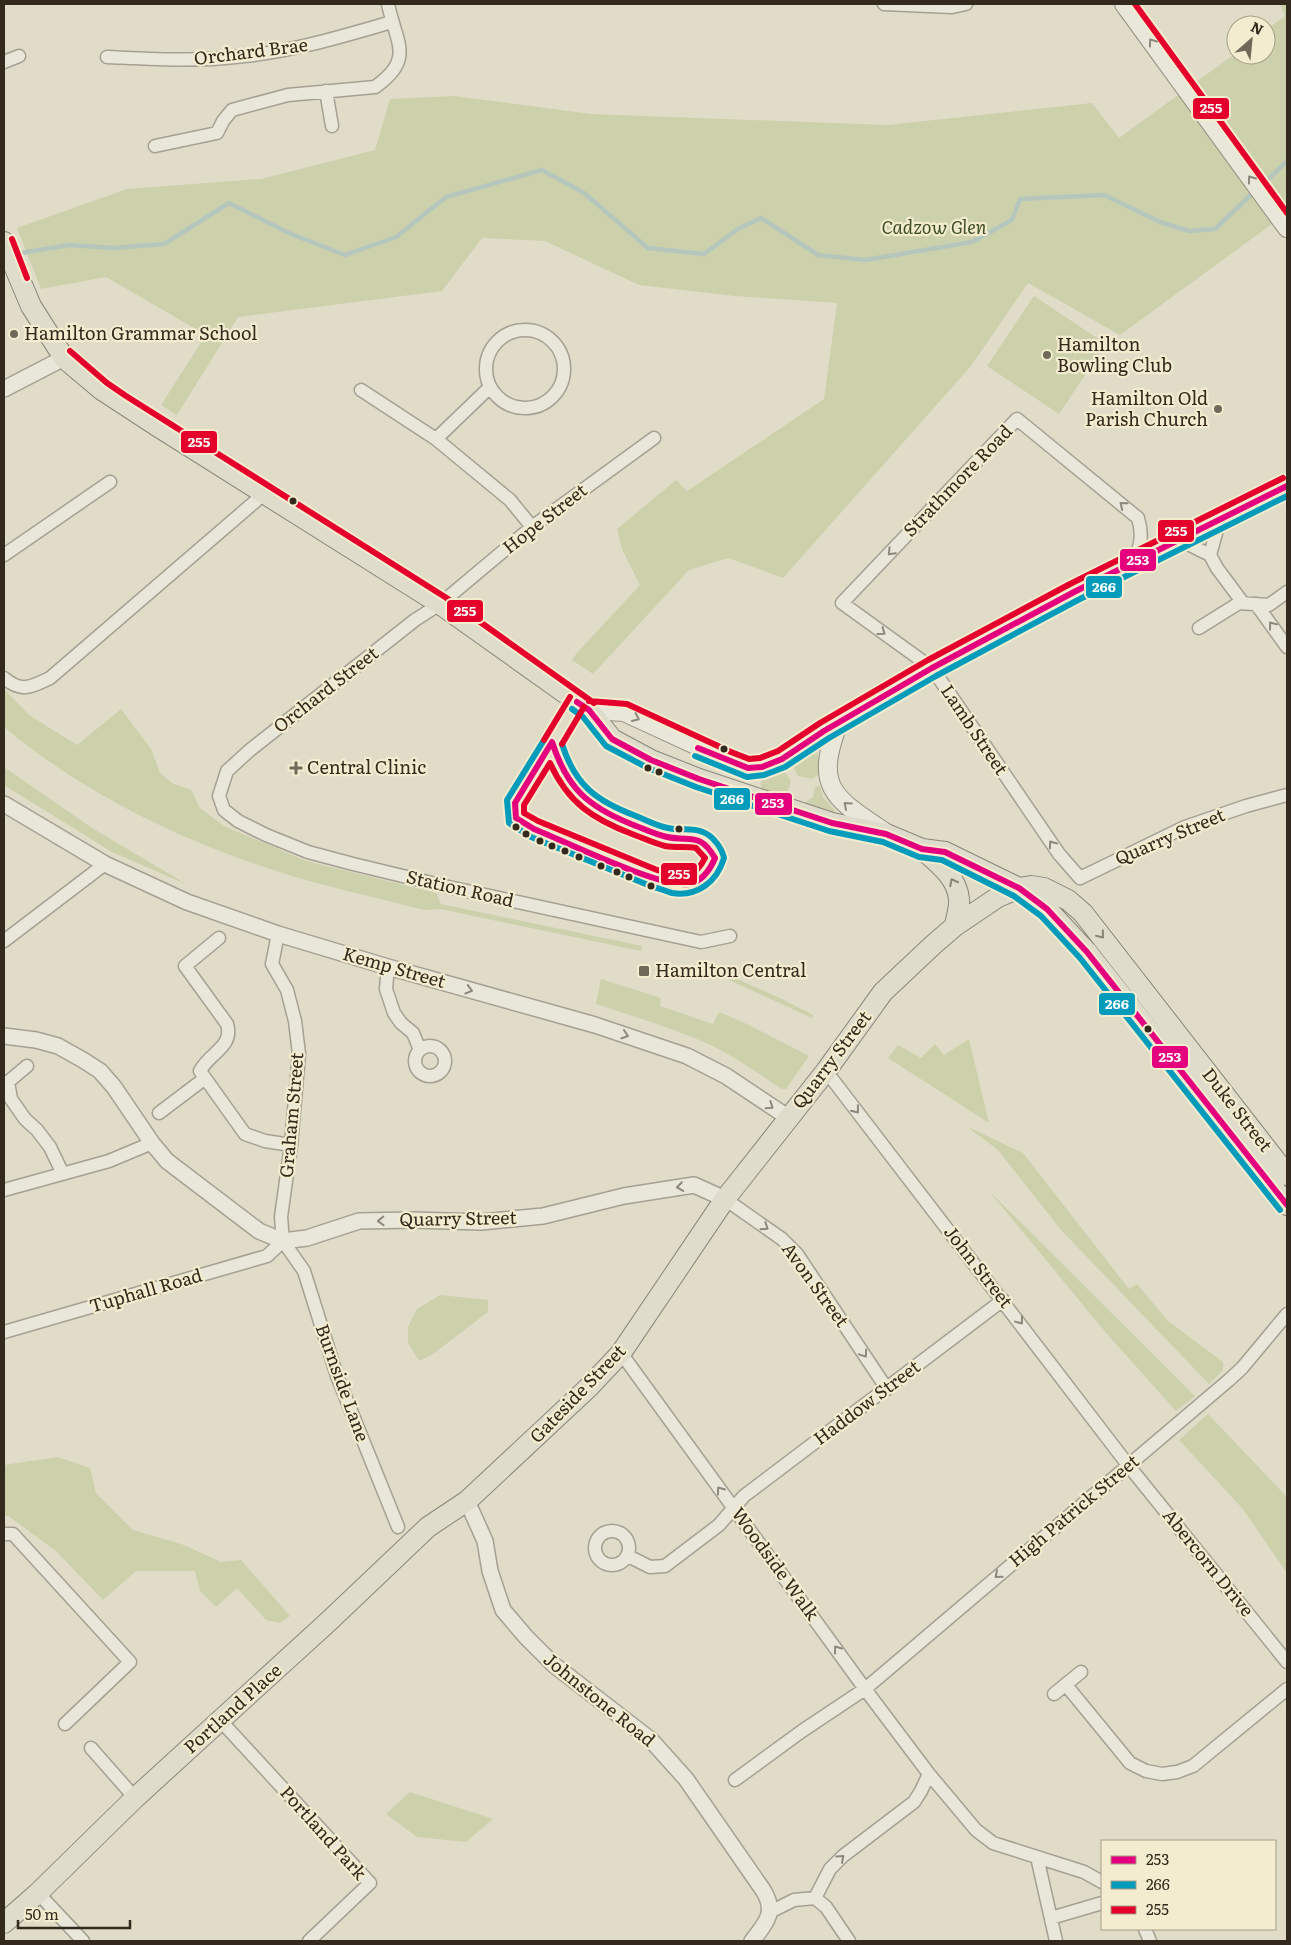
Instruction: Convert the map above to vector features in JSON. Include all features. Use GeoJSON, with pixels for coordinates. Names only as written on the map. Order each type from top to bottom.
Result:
{"type":"FeatureCollection","features":[{"type":"Feature","properties":{"kind":"main road"},"geometry":{"type":"LineString","coordinates":[[1124,4],[1284,224]]}},
{"type":"Feature","properties":{"kind":"main road"},"geometry":{"type":"LineString","coordinates":[[4,242],[31,306],[64,358],[102,390],[440,604],[588,710],[612,739],[651,760],[699,779],[832,823],[886,834],[922,849],[945,852],[1019,888]]}},
{"type":"Feature","properties":{"kind":"main road"},"geometry":{"type":"LineString","coordinates":[[588,710],[624,712],[748,768],[762,766],[782,759],[932,668],[1133,562],[1287,486]]}},
{"type":"Feature","properties":{"kind":"main road"},"geometry":{"type":"LineString","coordinates":[[838,725],[828,754],[828,779],[838,798],[886,834]]}},
{"type":"Feature","properties":{"kind":"main road"},"geometry":{"type":"LineString","coordinates":[[922,849],[944,868],[955,884],[960,900],[955,926]]}},
{"type":"Feature","properties":{"kind":"main road","name":"Duke Street"},"geometry":{"type":"LineString","coordinates":[[1019,888],[1031,886],[1044,888],[1068,900],[1084,913],[1287,1175]]}},
{"type":"Feature","properties":{"kind":"main road","name":"Duke Street"},"geometry":{"type":"LineString","coordinates":[[1019,888],[1047,910],[1087,952],[1287,1204]]}},
{"type":"Feature","properties":{"kind":"main road","name":"Quarry Street"},"geometry":{"type":"LineString","coordinates":[[725,1199],[828,1068],[883,992],[955,926],[998,898],[1019,888]]}},
{"type":"Feature","properties":{"kind":"main road","name":"Quarry Street"},"geometry":{"type":"LineString","coordinates":[[906,972],[988,916],[1012,904],[1028,904],[1047,910]]}},
{"type":"Feature","properties":{"kind":"main road","name":"Gateside Street"},"geometry":{"type":"LineString","coordinates":[[467,1501],[551,1424],[621,1353],[725,1199]]}},
{"type":"Feature","properties":{"kind":"main road","name":"Portland Place"},"geometry":{"type":"LineString","coordinates":[[4,1923],[38,1893],[135,1798],[328,1622],[428,1527],[467,1501]]}},
{"type":"Feature","properties":{"kind":"street"},"geometry":{"type":"LineString","coordinates":[[155,146],[217,133],[223,121],[232,110],[288,95],[375,88],[396,68],[401,57],[399,42],[388,4]]}},
{"type":"Feature","properties":{"kind":"street"},"geometry":{"type":"LineString","coordinates":[[884,4],[952,7],[966,4]]}},
{"type":"Feature","properties":{"kind":"street","name":"Orchard Brae"},"geometry":{"type":"LineString","coordinates":[[108,57],[177,60],[245,56],[325,42],[392,22]]}},
{"type":"Feature","properties":{"kind":"street"},"geometry":{"type":"LineString","coordinates":[[4,62],[18,56]]}},
{"type":"Feature","properties":{"kind":"street"},"geometry":{"type":"LineString","coordinates":[[326,91],[332,126]]}},
{"type":"Feature","properties":{"kind":"street"},"geometry":{"type":"LineString","coordinates":[[527,330],[540,333],[552,341],[560,352],[564,364],[563,378],[558,390],[548,400],[536,406],[523,408],[510,405],[498,398],[490,387],[486,374],[487,360],[492,348],[501,338],[507,335],[527,330]]}},
{"type":"Feature","properties":{"kind":"street"},"geometry":{"type":"LineString","coordinates":[[4,389],[64,358]]}},
{"type":"Feature","properties":{"kind":"street"},"geometry":{"type":"LineString","coordinates":[[436,439],[490,387]]}},
{"type":"Feature","properties":{"kind":"street"},"geometry":{"type":"LineString","coordinates":[[361,390],[436,439],[510,500],[532,527]]}},
{"type":"Feature","properties":{"kind":"street","name":"Strathmore Road"},"geometry":{"type":"LineString","coordinates":[[842,603],[1017,419],[1138,518],[1141,529],[1141,541],[1133,562]]}},
{"type":"Feature","properties":{"kind":"street","name":"Hope Street"},"geometry":{"type":"LineString","coordinates":[[440,604],[532,527],[654,438]]}},
{"type":"Feature","properties":{"kind":"street"},"geometry":{"type":"LineString","coordinates":[[4,555],[110,482]]}},
{"type":"Feature","properties":{"kind":"street"},"geometry":{"type":"LineString","coordinates":[[4,678],[12,685],[28,688],[50,678],[265,494]]}},
{"type":"Feature","properties":{"kind":"street"},"geometry":{"type":"LineString","coordinates":[[1210,555],[1220,519]]}},
{"type":"Feature","properties":{"kind":"street"},"geometry":{"type":"LineString","coordinates":[[1178,539],[1210,555],[1217,568],[1287,647]]}},
{"type":"Feature","properties":{"kind":"street"},"geometry":{"type":"LineString","coordinates":[[1199,628],[1239,603],[1269,605],[1287,592]]}},
{"type":"Feature","properties":{"kind":"street","name":"Lamb Street"},"geometry":{"type":"LineString","coordinates":[[842,603],[932,668],[1028,809]]}},
{"type":"Feature","properties":{"kind":"street","name":"Orchard Street"},"geometry":{"type":"LineString","coordinates":[[221,785],[227,771],[250,750],[415,620],[440,604]]}},
{"type":"Feature","properties":{"kind":"street","name":"Station Road"},"geometry":{"type":"LineString","coordinates":[[221,785],[219,796],[221,804],[224,810],[238,821],[308,852],[444,886],[700,942],[730,936]]}},
{"type":"Feature","properties":{"kind":"street","name":"Quarry Street"},"geometry":{"type":"LineString","coordinates":[[1028,809],[1059,854],[1080,878],[1185,827],[1246,806],[1287,795]]}},
{"type":"Feature","properties":{"kind":"street","name":"Kemp Street"},"geometry":{"type":"LineString","coordinates":[[4,804],[105,864],[186,902],[278,934],[595,1025],[687,1056],[726,1076],[788,1118]]}},
{"type":"Feature","properties":{"kind":"street"},"geometry":{"type":"LineString","coordinates":[[4,941],[105,864]]}},
{"type":"Feature","properties":{"kind":"street","name":"Graham Street"},"geometry":{"type":"LineString","coordinates":[[278,934],[272,964],[287,990],[295,1020],[299,1054],[291,1145],[281,1217],[283,1241]]}},
{"type":"Feature","properties":{"kind":"street"},"geometry":{"type":"LineString","coordinates":[[219,938],[185,966],[227,1024],[230,1033],[227,1042],[205,1061],[200,1071],[245,1134],[265,1141],[291,1145]]}},
{"type":"Feature","properties":{"kind":"street"},"geometry":{"type":"LineString","coordinates":[[388,967],[386,989],[394,1013],[412,1033],[420,1050]]}},
{"type":"Feature","properties":{"kind":"street","name":"Quarry Street"},"geometry":{"type":"LineString","coordinates":[[4,1036],[36,1040],[58,1046],[100,1072],[114,1087],[152,1143],[167,1161],[258,1231],[283,1241],[307,1238],[359,1221],[480,1222],[543,1216],[624,1196],[694,1185],[725,1199]]}},
{"type":"Feature","properties":{"kind":"street"},"geometry":{"type":"LineString","coordinates":[[27,1066],[6,1082],[11,1099],[24,1119],[37,1130],[50,1147],[62,1172]]}},
{"type":"Feature","properties":{"kind":"street","name":"John Street"},"geometry":{"type":"LineString","coordinates":[[828,1068],[1128,1465]]}},
{"type":"Feature","properties":{"kind":"street"},"geometry":{"type":"LineString","coordinates":[[160,1113],[204,1079]]}},
{"type":"Feature","properties":{"kind":"street"},"geometry":{"type":"LineString","coordinates":[[4,1190],[109,1160],[152,1143]]}},
{"type":"Feature","properties":{"kind":"street","name":"Avon Street"},"geometry":{"type":"LineString","coordinates":[[725,1199],[782,1239],[797,1254],[887,1388]]}},
{"type":"Feature","properties":{"kind":"street","name":"Tuphall Road"},"geometry":{"type":"LineString","coordinates":[[4,1332],[267,1256],[283,1241]]}},
{"type":"Feature","properties":{"kind":"street","name":"Burnside Lane"},"geometry":{"type":"LineString","coordinates":[[283,1241],[304,1271],[337,1376],[398,1527]]}},
{"type":"Feature","properties":{"kind":"street","name":"Haddow Street"},"geometry":{"type":"LineString","coordinates":[[628,1556],[650,1567],[665,1566],[719,1525],[744,1496],[1003,1300]]}},
{"type":"Feature","properties":{"kind":"street","name":"High Patrick Street"},"geometry":{"type":"LineString","coordinates":[[1277,1326],[1287,1308]]}},
{"type":"Feature","properties":{"kind":"street","name":"High Patrick Street"},"geometry":{"type":"LineString","coordinates":[[735,1780],[865,1689],[1229,1380],[1242,1368],[1287,1314]]}},
{"type":"Feature","properties":{"kind":"street","name":"Woodside Walk"},"geometry":{"type":"LineString","coordinates":[[621,1353],[865,1689],[929,1774],[976,1830],[993,1843],[1084,1872],[1101,1881]]}},
{"type":"Feature","properties":{"kind":"street","name":"Abercorn Drive"},"geometry":{"type":"LineString","coordinates":[[1128,1465],[1287,1662]]}},
{"type":"Feature","properties":{"kind":"street","name":"Johnstone Road"},"geometry":{"type":"LineString","coordinates":[[467,1501],[485,1541],[490,1571],[503,1610],[554,1665],[651,1740],[686,1779],[763,1890],[768,1898],[770,1912]]}},
{"type":"Feature","properties":{"kind":"street"},"geometry":{"type":"LineString","coordinates":[[4,1534],[13,1534],[130,1662],[65,1724]]}},
{"type":"Feature","properties":{"kind":"street"},"geometry":{"type":"LineString","coordinates":[[1054,1694],[1081,1672]]}},
{"type":"Feature","properties":{"kind":"street"},"geometry":{"type":"LineString","coordinates":[[1066,1685],[1130,1763],[1146,1771],[1162,1774],[1177,1772],[1193,1766],[1287,1689]]}},
{"type":"Feature","properties":{"kind":"street","name":"Portland Park"},"geometry":{"type":"LineString","coordinates":[[220,1720],[370,1884],[309,1941]]}},
{"type":"Feature","properties":{"kind":"street"},"geometry":{"type":"LineString","coordinates":[[91,1748],[135,1798]]}},
{"type":"Feature","properties":{"kind":"street"},"geometry":{"type":"LineString","coordinates":[[815,1898],[830,1868],[914,1802],[929,1774]]}},
{"type":"Feature","properties":{"kind":"street"},"geometry":{"type":"LineString","coordinates":[[1037,1857],[1056,1941]]}},
{"type":"Feature","properties":{"kind":"street"},"geometry":{"type":"LineString","coordinates":[[38,1893],[83,1941]]}},
{"type":"Feature","properties":{"kind":"street"},"geometry":{"type":"LineString","coordinates":[[752,1941],[766,1922],[770,1912],[794,1900],[815,1898],[826,1907],[849,1941]]}},
{"type":"Feature","properties":{"kind":"street"},"geometry":{"type":"LineString","coordinates":[[1050,1918],[1101,1903]]}},
{"type":"Feature","properties":{"kind":"green space","name":"Cadzow Glen"},"geometry":{"type":"Polygon","coordinates":[[[1280,4],[1287,4],[1287,213],[1120,335],[1028,283],[971,366],[783,578],[728,558],[689,570],[593,674],[572,660],[640,585],[622,549],[617,529],[676,480],[687,491],[824,399],[837,303],[735,296],[639,285],[545,241],[482,238],[442,291],[238,317],[177,415],[161,405],[206,335],[106,277],[41,289],[17,228],[127,189],[261,179],[375,150],[390,99],[454,96],[591,114],[887,125],[1092,103],[1119,138],[1226,60],[1226,65],[1276,65],[1276,23],[1285,16],[1280,4]]]}},
{"type":"Feature","properties":{"kind":"green space","name":"Hamilton Bowling Club"},"geometry":{"type":"Polygon","coordinates":[[[1034,296],[1106,344],[1059,414],[987,366],[1034,296]]]}},
{"type":"Feature","properties":{"kind":"green space"},"geometry":{"type":"Polygon","coordinates":[[[4,689],[29,715],[77,745],[121,709],[151,749],[160,773],[172,783],[191,790],[200,808],[224,826],[306,861],[436,893],[441,904],[642,946],[641,951],[440,909],[424,910],[292,876],[201,843],[166,828],[98,793],[34,751],[4,727],[4,689]]]}},
{"type":"Feature","properties":{"kind":"green space"},"geometry":{"type":"Polygon","coordinates":[[[817,752],[820,763],[819,774],[812,779],[798,776],[792,764],[817,752]]]}},
{"type":"Feature","properties":{"kind":"green space"},"geometry":{"type":"Polygon","coordinates":[[[4,767],[92,828],[188,885],[112,852],[4,785],[4,767]]]}},
{"type":"Feature","properties":{"kind":"green space"},"geometry":{"type":"Polygon","coordinates":[[[784,771],[791,781],[787,794],[791,802],[761,792],[761,773],[784,771]]]}},
{"type":"Feature","properties":{"kind":"green space"},"geometry":{"type":"Polygon","coordinates":[[[820,786],[823,797],[835,811],[834,816],[803,804],[813,797],[815,787],[820,786]]]}},
{"type":"Feature","properties":{"kind":"green space"},"geometry":{"type":"Polygon","coordinates":[[[726,974],[782,999],[813,1015],[812,1018],[725,978],[726,974]]]}},
{"type":"Feature","properties":{"kind":"green space"},"geometry":{"type":"Polygon","coordinates":[[[601,979],[661,998],[660,1006],[713,1024],[719,1012],[747,1024],[809,1056],[786,1089],[782,1089],[713,1046],[596,1004],[601,979]]]}},
{"type":"Feature","properties":{"kind":"green space"},"geometry":{"type":"Polygon","coordinates":[[[969,1039],[989,1123],[888,1058],[898,1045],[921,1058],[935,1044],[944,1055],[969,1039]]]}},
{"type":"Feature","properties":{"kind":"green space"},"geometry":{"type":"Polygon","coordinates":[[[966,1126],[1023,1153],[1129,1289],[1137,1284],[1168,1321],[1223,1362],[1223,1370],[1209,1384],[1061,1230],[998,1150],[966,1126]]]}},
{"type":"Feature","properties":{"kind":"green space"},"geometry":{"type":"Polygon","coordinates":[[[989,1191],[1195,1396],[1176,1411],[1107,1334],[989,1191]]]}},
{"type":"Feature","properties":{"kind":"green space"},"geometry":{"type":"Polygon","coordinates":[[[440,1295],[488,1300],[488,1312],[433,1354],[419,1361],[408,1343],[408,1327],[417,1309],[440,1295]]]}},
{"type":"Feature","properties":{"kind":"green space"},"geometry":{"type":"Polygon","coordinates":[[[1208,1414],[1287,1497],[1287,1573],[1242,1508],[1179,1440],[1208,1414]]]}},
{"type":"Feature","properties":{"kind":"green space"},"geometry":{"type":"Polygon","coordinates":[[[58,1457],[90,1468],[96,1493],[133,1530],[184,1545],[221,1562],[241,1560],[290,1616],[280,1623],[266,1620],[237,1588],[216,1607],[200,1591],[195,1571],[136,1571],[103,1600],[55,1550],[4,1515],[4,1465],[58,1457]]]}},
{"type":"Feature","properties":{"kind":"green space"},"geometry":{"type":"Polygon","coordinates":[[[410,1792],[493,1819],[466,1842],[417,1837],[386,1814],[410,1792]]]}},
{"type":"Feature","properties":{"kind":"waterway"},"geometry":{"type":"LineString","coordinates":[[1261,186],[1287,161]]}},
{"type":"Feature","properties":{"kind":"waterway"},"geometry":{"type":"LineString","coordinates":[[15,254],[69,245],[113,248],[164,244],[229,203],[291,234],[345,255],[396,237],[446,197],[542,170],[584,193],[648,248],[704,254],[738,229],[761,218],[818,255],[865,260],[972,242],[1012,220],[1020,199],[1104,195],[1160,222],[1189,231],[1215,229],[1255,191]]}},
{"type":"Feature","properties":{"kind":"transit line","name":"255"},"geometry":{"type":"LineString","coordinates":[[1135,4],[1287,213]]}},
{"type":"Feature","properties":{"kind":"transit line","name":"255"},"geometry":{"type":"LineString","coordinates":[[12,239],[27,278]]}},
{"type":"Feature","properties":{"kind":"transit line","name":"255"},"geometry":{"type":"LineString","coordinates":[[70,351],[107,383],[126,396],[445,597],[594,703]]}},
{"type":"Feature","properties":{"kind":"transit line","name":"255"},"geometry":{"type":"LineString","coordinates":[[589,701],[627,704],[731,752],[749,759],[760,758],[778,751],[820,723],[928,660],[1070,584],[1283,478]]}},
{"type":"Feature","properties":{"kind":"transit line","name":"253"},"geometry":{"type":"LineString","coordinates":[[698,748],[748,768],[762,767],[782,759],[824,731],[932,668],[1074,592],[1287,486]]}},
{"type":"Feature","properties":{"kind":"transit line","name":"266"},"geometry":{"type":"LineString","coordinates":[[695,756],[747,777],[764,775],[785,767],[829,738],[936,676],[1078,600],[1287,496]]}},
{"type":"Feature","properties":{"kind":"transit line","name":"255"},"geometry":{"type":"LineString","coordinates":[[544,740],[570,697]]}},
{"type":"Feature","properties":{"kind":"transit line","name":"253"},"geometry":{"type":"LineString","coordinates":[[577,702],[589,710],[612,739],[651,760],[699,779],[832,823],[886,834],[922,849],[945,852],[1019,888],[1047,909],[1087,952],[1287,1205]]}},
{"type":"Feature","properties":{"kind":"transit line","name":"255"},"geometry":{"type":"LineString","coordinates":[[562,744],[584,707]]}},
{"type":"Feature","properties":{"kind":"transit line","name":"266"},"geometry":{"type":"LineString","coordinates":[[572,709],[583,717],[606,746],[648,768],[696,787],[829,831],[883,842],[919,857],[942,860],[1014,896],[1041,916],[1080,958],[1280,1210]]}},
{"type":"Feature","properties":{"kind":"transit line","name":"266"},"geometry":{"type":"LineString","coordinates":[[544,740],[507,800],[509,823],[531,837],[672,893],[690,893],[711,881],[721,867],[724,858],[714,839],[699,831],[664,827],[609,804],[589,790],[581,781],[573,770],[562,744]]}},
{"type":"Feature","properties":{"kind":"transit line","name":"253"},"geometry":{"type":"LineString","coordinates":[[552,742],[564,772],[581,794],[591,802],[616,817],[657,834],[700,841],[705,844],[715,858],[711,867],[694,883],[676,884],[636,872],[589,853],[534,829],[516,818],[515,803],[552,742]]}},
{"type":"Feature","properties":{"kind":"transit line","name":"255"},"geometry":{"type":"LineString","coordinates":[[550,763],[565,789],[583,808],[605,822],[661,845],[696,848],[705,858],[700,866],[690,874],[684,875],[657,870],[538,821],[524,813],[524,805],[550,763]]}},
{"type":"Feature","properties":{"kind":"place","name":"Hamilton Grammar School"},"geometry":{"type":"Point","coordinates":[14,334]}},
{"type":"Feature","properties":{"kind":"place","name":"Hamilton Bowling Club"},"geometry":{"type":"Point","coordinates":[1047,355]}},
{"type":"Feature","properties":{"kind":"place","name":"Hamilton Old Parish Church"},"geometry":{"type":"Point","coordinates":[1218,409]}},
{"type":"Feature","properties":{"kind":"place","name":"Central Clinic"},"geometry":{"type":"Point","coordinates":[296,768]}},
{"type":"Feature","properties":{"kind":"place","name":"Hamilton Central"},"geometry":{"type":"Point","coordinates":[644,971]}}]}
